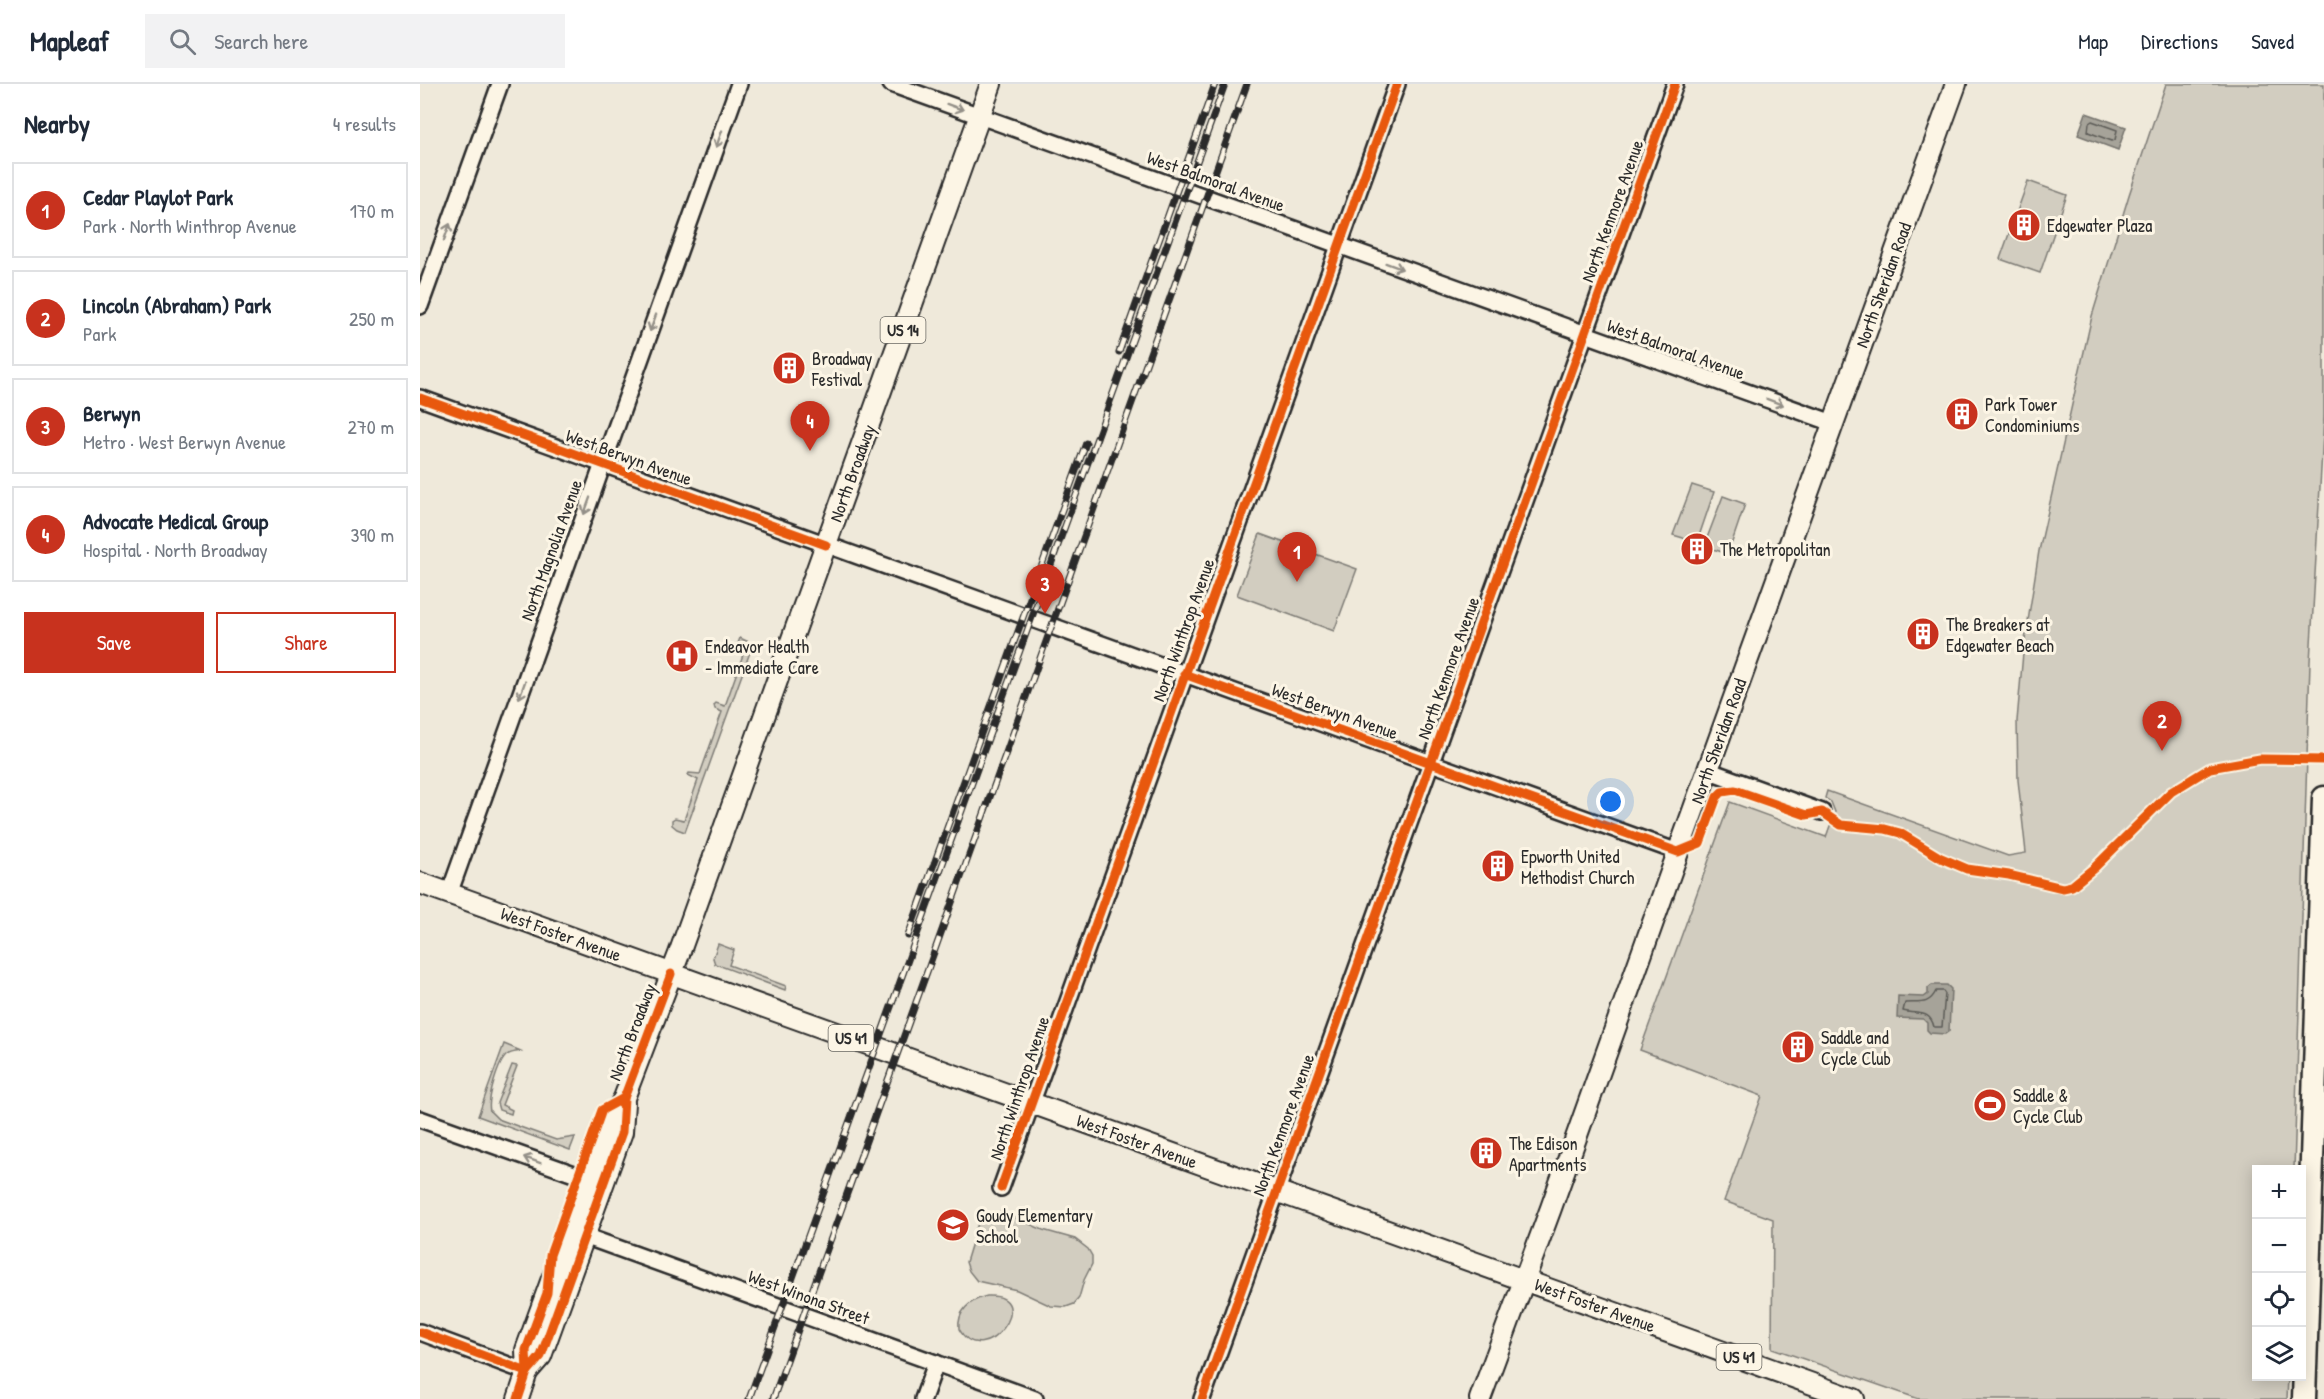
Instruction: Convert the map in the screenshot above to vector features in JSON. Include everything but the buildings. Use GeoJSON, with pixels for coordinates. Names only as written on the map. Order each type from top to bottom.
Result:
{"type":"FeatureCollection","features":[{"type":"Feature","properties":{"kind":"highway"},"geometry":{"type":"LineString","coordinates":[[2304,1399],[2324,798]]}},
{"type":"Feature","properties":{"kind":"main road","name":"North Broadway"},"geometry":{"type":"LineString","coordinates":[[577,1233],[588,1179],[608,1125],[624,1098],[671,974],[991,84]]}},
{"type":"Feature","properties":{"kind":"main road","name":"North Sheridan Road"},"geometry":{"type":"LineString","coordinates":[[1480,1399],[1525,1280],[1956,84]]}},
{"type":"Feature","properties":{"kind":"main road","name":"West Foster Avenue"},"geometry":{"type":"LineString","coordinates":[[420,883],[1854,1399]]}},
{"type":"Feature","properties":{"kind":"main road","name":"North Broadway"},"geometry":{"type":"LineString","coordinates":[[519,1399],[527,1372],[526,1350],[622,1131],[624,1098]]}},
{"type":"Feature","properties":{"kind":"street"},"geometry":{"type":"LineString","coordinates":[[420,306],[501,84]]}},
{"type":"Feature","properties":{"kind":"street","name":"North Magnolia Avenue"},"geometry":{"type":"LineString","coordinates":[[449,894],[739,84]]}},
{"type":"Feature","properties":{"kind":"street","name":"West Balmoral Avenue"},"geometry":{"type":"LineString","coordinates":[[891,84],[1833,423]]}},
{"type":"Feature","properties":{"kind":"street","name":"North Winthrop Avenue"},"geometry":{"type":"LineString","coordinates":[[1001,1188],[1397,84]]}},
{"type":"Feature","properties":{"kind":"street","name":"North Kenmore Avenue"},"geometry":{"type":"LineString","coordinates":[[1202,1399],[1675,84]]}},
{"type":"Feature","properties":{"kind":"street","name":"West Berwyn Avenue"},"geometry":{"type":"LineString","coordinates":[[420,398],[1678,852]]}},
{"type":"Feature","properties":{"kind":"street"},"geometry":{"type":"LineString","coordinates":[[1707,770],[1822,812]]}},
{"type":"Feature","properties":{"kind":"street"},"geometry":{"type":"LineString","coordinates":[[420,1119],[588,1179]]}},
{"type":"Feature","properties":{"kind":"street","name":"West Winona Street"},"geometry":{"type":"LineString","coordinates":[[577,1233],[1035,1399]]}},
{"type":"Feature","properties":{"kind":"street"},"geometry":{"type":"LineString","coordinates":[[420,1332],[527,1372]]}},
{"type":"Feature","properties":{"kind":"street"},"geometry":{"type":"LineString","coordinates":[[923,1399],[936,1363]]}},
{"type":"Feature","properties":{"kind":"shaded area"},"geometry":{"type":"Polygon","coordinates":[[[2166,84],[2324,84],[2324,416],[2310,662],[2294,1165],[2252,1165],[2252,1381],[2288,1381],[2287,1399],[1919,1399],[1772,1348],[1773,1219],[1724,1201],[1762,1096],[1640,1050],[1730,802],[1826,837],[1835,812],[1831,802],[1825,798],[1827,791],[2008,856],[2026,853],[2018,780],[2017,721],[2023,653],[2039,551],[2092,316],[2166,84]]]}},
{"type":"Feature","properties":{"kind":"shaded area"},"geometry":{"type":"Polygon","coordinates":[[[2028,181],[2067,195],[2040,273],[2000,259],[2028,181]]]}},
{"type":"Feature","properties":{"kind":"shaded area"},"geometry":{"type":"Polygon","coordinates":[[[1692,485],[1714,492],[1697,542],[1673,535],[1692,485]]]}},
{"type":"Feature","properties":{"kind":"shaded area"},"geometry":{"type":"Polygon","coordinates":[[[1723,496],[1745,504],[1728,554],[1704,546],[1723,496]]]}},
{"type":"Feature","properties":{"kind":"shaded area"},"geometry":{"type":"Polygon","coordinates":[[[1260,534],[1357,569],[1334,631],[1237,595],[1260,534]]]}},
{"type":"Feature","properties":{"kind":"shaded area"},"geometry":{"type":"Polygon","coordinates":[[[740,638],[753,644],[685,832],[672,825],[672,820],[675,818],[684,820],[698,780],[688,775],[689,773],[700,774],[722,712],[715,709],[714,705],[716,703],[725,706],[745,649],[737,646],[740,638]]]}},
{"type":"Feature","properties":{"kind":"shaded area"},"geometry":{"type":"Polygon","coordinates":[[[718,944],[734,950],[729,965],[786,986],[785,990],[715,964],[713,958],[718,944]]]}},
{"type":"Feature","properties":{"kind":"shaded area"},"geometry":{"type":"Polygon","coordinates":[[[504,1044],[521,1051],[507,1055],[500,1065],[492,1090],[490,1111],[498,1119],[556,1140],[575,1137],[570,1150],[478,1116],[504,1044]]]}},
{"type":"Feature","properties":{"kind":"shaded area"},"geometry":{"type":"Polygon","coordinates":[[[512,1065],[517,1066],[502,1105],[512,1110],[511,1114],[499,1110],[497,1103],[512,1065]]]}},
{"type":"Feature","properties":{"kind":"shaded area"},"geometry":{"type":"Polygon","coordinates":[[[1003,1212],[1043,1230],[1075,1239],[1088,1249],[1092,1256],[1092,1264],[1079,1298],[1074,1304],[1066,1307],[1051,1306],[1017,1290],[977,1281],[969,1271],[966,1262],[978,1223],[992,1214],[1003,1212]]]}},
{"type":"Feature","properties":{"kind":"shaded area"},"geometry":{"type":"Polygon","coordinates":[[[987,1296],[1003,1298],[1010,1306],[1009,1317],[994,1338],[982,1342],[970,1340],[959,1329],[960,1317],[970,1303],[987,1296]]]}},
{"type":"Feature","properties":{"kind":"water"},"geometry":{"type":"Polygon","coordinates":[[[2086,113],[2126,127],[2118,150],[2078,135],[2086,113]]]}},
{"type":"Feature","properties":{"kind":"water"},"geometry":{"type":"Polygon","coordinates":[[[1932,985],[1947,985],[1951,989],[1949,1031],[1945,1034],[1930,1033],[1923,1019],[1897,1018],[1898,996],[1924,997],[1932,985]]]}},
{"type":"Feature","properties":{"kind":"railway"},"geometry":{"type":"LineString","coordinates":[[1119,352],[1215,84]]}},
{"type":"Feature","properties":{"kind":"railway"},"geometry":{"type":"LineString","coordinates":[[749,1399],[1225,84]]}},
{"type":"Feature","properties":{"kind":"railway"},"geometry":{"type":"LineString","coordinates":[[773,1399],[1247,84]]}},
{"type":"Feature","properties":{"kind":"railway"},"geometry":{"type":"LineString","coordinates":[[908,936],[1086,443]]}},
{"type":"Feature","properties":{"kind":"cycle path"},"geometry":{"type":"LineString","coordinates":[[1001,1188],[1397,84]]}},
{"type":"Feature","properties":{"kind":"cycle path"},"geometry":{"type":"LineString","coordinates":[[1202,1399],[1675,84]]}},
{"type":"Feature","properties":{"kind":"cycle path"},"geometry":{"type":"LineString","coordinates":[[420,398],[826,545]]}},
{"type":"Feature","properties":{"kind":"cycle path"},"geometry":{"type":"LineString","coordinates":[[1184,674],[1678,852],[1700,843],[1717,797],[1722,792],[1735,790],[1806,815],[1822,812],[1841,825],[1885,829],[1900,833],[1941,858],[1967,869],[2009,875],[2063,888],[2072,886],[2094,868],[2171,792],[2210,768],[2260,759],[2324,760]]}},
{"type":"Feature","properties":{"kind":"cycle path"},"geometry":{"type":"LineString","coordinates":[[527,1372],[541,1356],[622,1132],[624,1098],[671,974]]}},
{"type":"Feature","properties":{"kind":"cycle path"},"geometry":{"type":"LineString","coordinates":[[518,1399],[527,1372],[526,1350],[547,1293],[550,1255],[602,1110],[624,1098]]}},
{"type":"Feature","properties":{"kind":"cycle path"},"geometry":{"type":"LineString","coordinates":[[420,1332],[527,1372]]}},
{"type":"Feature","properties":{"kind":"place","name":"Edgewater Plaza"},"geometry":{"type":"Point","coordinates":[2024,225]}},
{"type":"Feature","properties":{"kind":"place","name":"Broadway Festival"},"geometry":{"type":"Point","coordinates":[789,368]}},
{"type":"Feature","properties":{"kind":"place","name":"Park Tower Condominiums"},"geometry":{"type":"Point","coordinates":[1962,414]}},
{"type":"Feature","properties":{"kind":"place","name":"Advocate Medical Group"},"geometry":{"type":"Point","coordinates":[810,451]}},
{"type":"Feature","properties":{"kind":"place","name":"The Metropolitan"},"geometry":{"type":"Point","coordinates":[1697,549]}},
{"type":"Feature","properties":{"kind":"place","name":"Cedar Playlot Park"},"geometry":{"type":"Point","coordinates":[1297,582]}},
{"type":"Feature","properties":{"kind":"place","name":"Berwyn"},"geometry":{"type":"Point","coordinates":[1045,614]}},
{"type":"Feature","properties":{"kind":"place","name":"The Breakers at Edgewater Beach"},"geometry":{"type":"Point","coordinates":[1923,634]}},
{"type":"Feature","properties":{"kind":"place","name":"Endeavor Health - Immediate Care"},"geometry":{"type":"Point","coordinates":[682,656]}},
{"type":"Feature","properties":{"kind":"place","name":"Lincoln (Abraham) Park"},"geometry":{"type":"Point","coordinates":[2162,751]}},
{"type":"Feature","properties":{"kind":"place","name":"Epworth United Methodist Church"},"geometry":{"type":"Point","coordinates":[1498,866]}},
{"type":"Feature","properties":{"kind":"place","name":"Saddle and Cycle Club"},"geometry":{"type":"Point","coordinates":[1798,1047]}},
{"type":"Feature","properties":{"kind":"place","name":"Saddle & Cycle Club"},"geometry":{"type":"Point","coordinates":[1990,1105]}},
{"type":"Feature","properties":{"kind":"place","name":"The Edison Apartments"},"geometry":{"type":"Point","coordinates":[1486,1153]}},
{"type":"Feature","properties":{"kind":"place","name":"Goudy Elementary School"},"geometry":{"type":"Point","coordinates":[953,1225]}}]}
